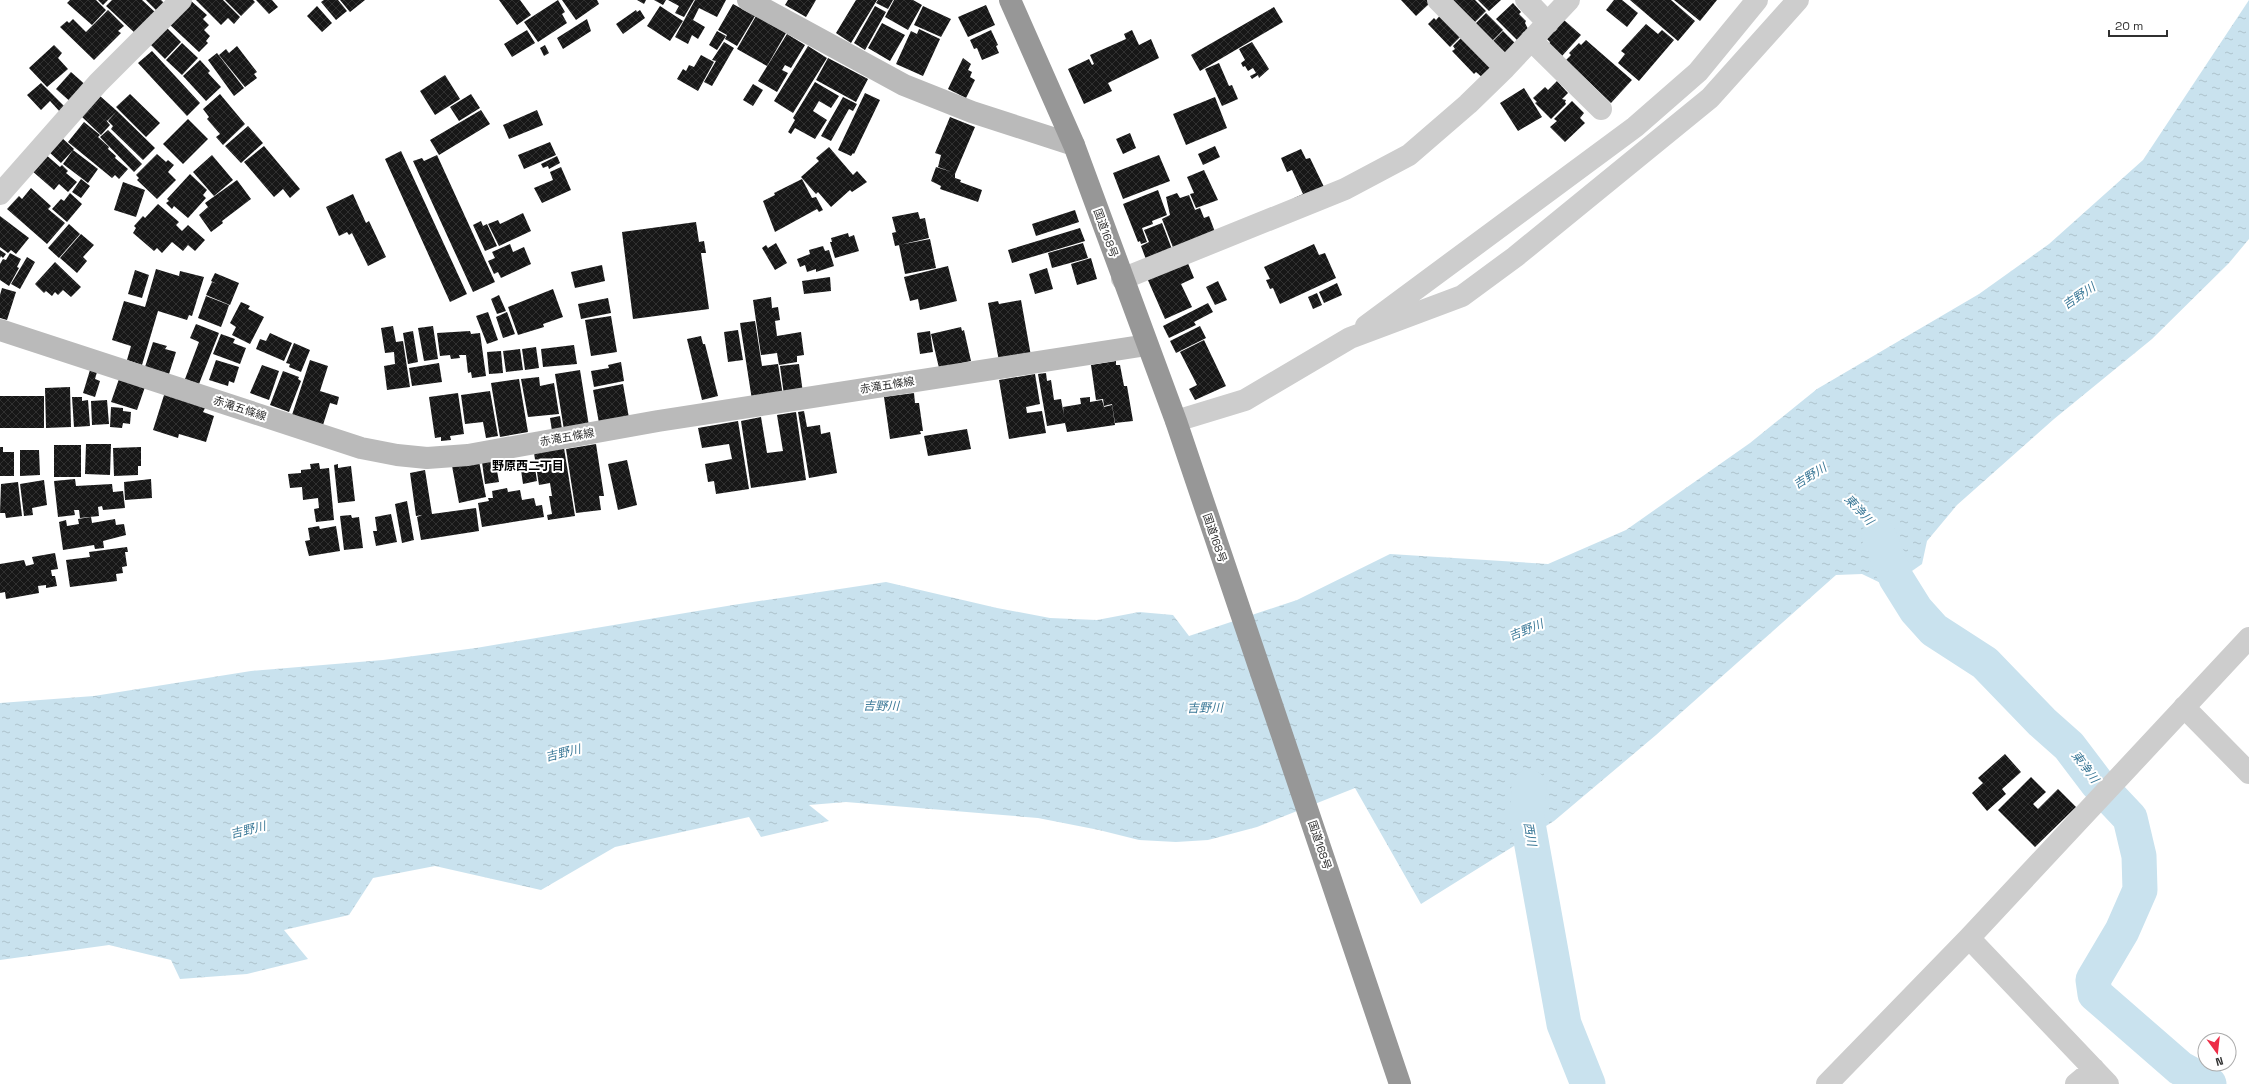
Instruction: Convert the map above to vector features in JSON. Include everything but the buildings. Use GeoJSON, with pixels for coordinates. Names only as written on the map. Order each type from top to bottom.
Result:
{"type":"FeatureCollection","features":[{"type":"Feature","properties":{"kind":"highway","name":"国道168号"},"geometry":{"type":"LineString","coordinates":[[1010,0],[1074,145],[1178,428],[1400,1084]]}},
{"type":"Feature","properties":{"kind":"main road"},"geometry":{"type":"LineString","coordinates":[[748,0],[904,85],[972,112],[1074,145]]}},
{"type":"Feature","properties":{"kind":"main road","name":"赤滝五條線"},"geometry":{"type":"LineString","coordinates":[[0,330],[361,448],[397,455],[427,458],[468,455],[666,420],[1147,345]]}},
{"type":"Feature","properties":{"kind":"street"},"geometry":{"type":"LineString","coordinates":[[0,194],[98,83],[181,0]]}},
{"type":"Feature","properties":{"kind":"street"},"geometry":{"type":"LineString","coordinates":[[1438,0],[1505,68]]}},
{"type":"Feature","properties":{"kind":"street"},"geometry":{"type":"LineString","coordinates":[[1526,0],[1548,23]]}},
{"type":"Feature","properties":{"kind":"street"},"geometry":{"type":"LineString","coordinates":[[1122,279],[1345,189],[1410,155],[1468,104],[1505,68],[1569,0]]}},
{"type":"Feature","properties":{"kind":"street"},"geometry":{"type":"LineString","coordinates":[[1178,428],[1244,400],[1350,338],[1635,127],[1698,72],[1757,0]]}},
{"type":"Feature","properties":{"kind":"street"},"geometry":{"type":"LineString","coordinates":[[1350,338],[1462,296],[1515,257],[1710,98],[1798,0]]}},
{"type":"Feature","properties":{"kind":"street"},"geometry":{"type":"LineString","coordinates":[[1531,40],[1601,109]]}},
{"type":"Feature","properties":{"kind":"street"},"geometry":{"type":"LineString","coordinates":[[1827,1084],[1969,938],[2249,638]]}},
{"type":"Feature","properties":{"kind":"street"},"geometry":{"type":"LineString","coordinates":[[2184,707],[2249,774]]}},
{"type":"Feature","properties":{"kind":"street"},"geometry":{"type":"LineString","coordinates":[[1969,938],[2101,1076],[2076,1084]]}},
{"type":"Feature","properties":{"kind":"water","name":"吉野川"},"geometry":{"type":"Polygon","coordinates":[[[2249,0],[2249,239],[2229,263],[2152,339],[2054,419],[1957,505],[1927,541],[1922,564],[1889,587],[1862,574],[1836,575],[1656,735],[1554,821],[1421,904],[1355,788],[1257,827],[1208,840],[1176,842],[1139,840],[1099,830],[1038,818],[846,802],[809,805],[829,821],[761,837],[749,817],[615,847],[541,890],[435,866],[373,878],[349,915],[284,930],[308,959],[247,974],[180,979],[171,960],[109,945],[0,960],[0,703],[94,696],[251,671],[383,660],[476,648],[733,605],[886,582],[997,608],[1050,618],[1097,620],[1139,612],[1173,615],[1189,636],[1297,600],[1390,554],[1548,564],[1626,530],[1750,443],[1817,389],[1979,294],[2049,244],[2143,160],[2249,0]]]}},
{"type":"Feature","properties":{"kind":"waterway","name":"東浄川"},"geometry":{"type":"LineString","coordinates":[[1879,536],[1896,578],[1916,610],[1934,630],[1985,663],[2042,722],[2069,746],[2097,783],[2130,818],[2139,856],[2140,890],[2122,931],[2093,980],[2095,994],[2180,1068],[2209,1084]]}},
{"type":"Feature","properties":{"kind":"waterway","name":"西川"},"geometry":{"type":"LineString","coordinates":[[1529,787],[1527,818],[1564,1024],[1588,1084]]}},
{"type":"Feature","properties":{"kind":"district","name":"野原西二丁目"},"geometry":{"type":"Point","coordinates":[528,466]}}]}
